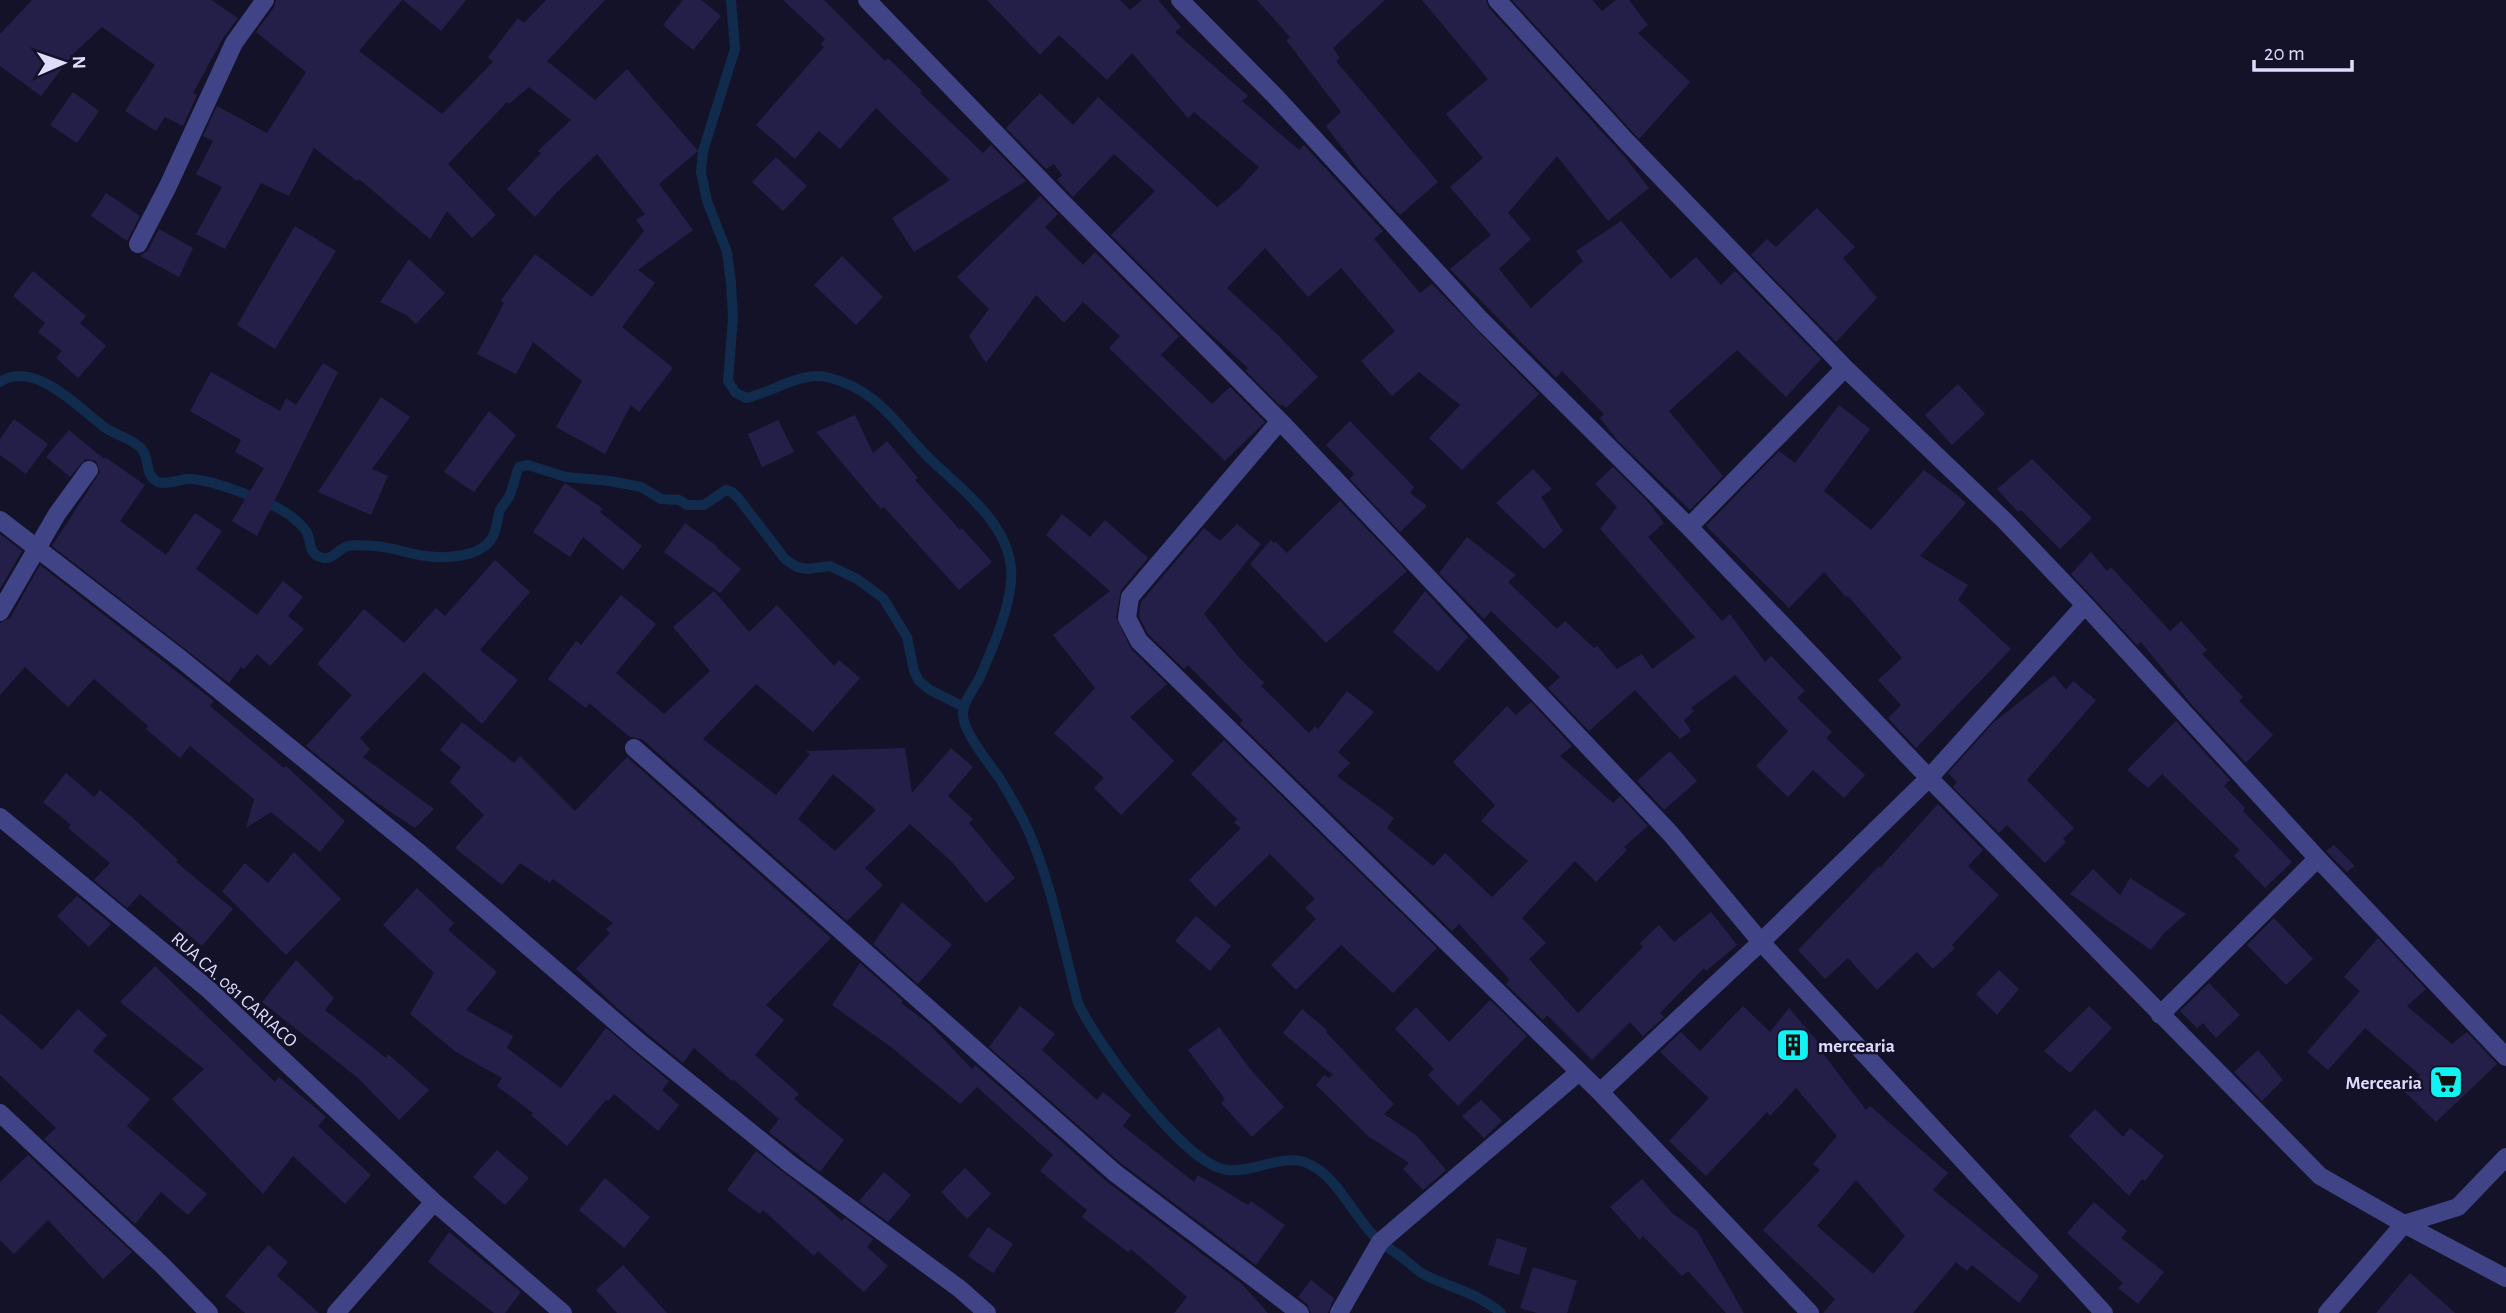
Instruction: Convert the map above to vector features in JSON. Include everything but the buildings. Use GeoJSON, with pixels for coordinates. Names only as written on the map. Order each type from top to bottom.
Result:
{"type":"FeatureCollection","features":[{"type":"Feature","properties":{"kind":"street"},"geometry":{"type":"LineString","coordinates":[[138,244],[234,43],[265,0]]}},
{"type":"Feature","properties":{"kind":"street"},"geometry":{"type":"LineString","coordinates":[[867,0],[1060,200],[1280,421],[1670,833],[1761,942],[2104,1313]]}},
{"type":"Feature","properties":{"kind":"street"},"geometry":{"type":"LineString","coordinates":[[1181,0],[1275,96],[1481,320],[1689,527],[1929,778],[2320,1176],[2506,1278]]}},
{"type":"Feature","properties":{"kind":"street"},"geometry":{"type":"LineString","coordinates":[[1497,0],[1627,142],[1845,368],[2005,521],[2506,1057]]}},
{"type":"Feature","properties":{"kind":"street"},"geometry":{"type":"LineString","coordinates":[[1689,527],[1845,368]]}},
{"type":"Feature","properties":{"kind":"street"},"geometry":{"type":"LineString","coordinates":[[1280,421],[1130,597],[1127,618],[1139,641],[1600,1093],[1810,1313]]}},
{"type":"Feature","properties":{"kind":"street"},"geometry":{"type":"LineString","coordinates":[[0,612],[57,514],[89,470]]}},
{"type":"Feature","properties":{"kind":"street"},"geometry":{"type":"LineString","coordinates":[[0,520],[182,660],[421,854],[639,1042],[790,1164],[960,1289],[988,1313]]}},
{"type":"Feature","properties":{"kind":"street"},"geometry":{"type":"LineString","coordinates":[[1600,1093],[1761,942],[1929,778],[2085,605]]}},
{"type":"Feature","properties":{"kind":"street"},"geometry":{"type":"LineString","coordinates":[[634,748],[1115,1173],[1300,1313]]}},
{"type":"Feature","properties":{"kind":"street","name":"RUA CA. 081 CARIACO"},"geometry":{"type":"LineString","coordinates":[[0,817],[208,989],[434,1202],[563,1313]]}},
{"type":"Feature","properties":{"kind":"street"},"geometry":{"type":"LineString","coordinates":[[2160,1015],[2313,863],[2320,861]]}},
{"type":"Feature","properties":{"kind":"street"},"geometry":{"type":"LineString","coordinates":[[1339,1313],[1380,1242],[1579,1072]]}},
{"type":"Feature","properties":{"kind":"street"},"geometry":{"type":"LineString","coordinates":[[0,1113],[162,1265],[209,1313]]}},
{"type":"Feature","properties":{"kind":"street"},"geometry":{"type":"LineString","coordinates":[[2328,1313],[2404,1224],[2458,1207],[2506,1157]]}},
{"type":"Feature","properties":{"kind":"street"},"geometry":{"type":"LineString","coordinates":[[336,1313],[434,1202]]}},
{"type":"Feature","properties":{"kind":"waterway"},"geometry":{"type":"LineString","coordinates":[[731,0],[735,49],[703,151],[701,172],[707,201],[727,252],[733,318],[728,381],[736,393],[746,398],[817,376],[827,377],[860,390],[885,410],[929,458],[971,497],[996,527],[1010,562],[1010,593],[995,642],[965,705],[964,722],[1028,830],[1050,894],[1078,1003],[1088,1021],[1122,1072],[1166,1126],[1210,1163],[1228,1170],[1249,1169],[1291,1160],[1311,1165],[1330,1180],[1381,1243],[1422,1273],[1474,1296],[1501,1313]]}},
{"type":"Feature","properties":{"kind":"waterway"},"geometry":{"type":"LineString","coordinates":[[0,382],[13,377],[27,377],[55,389],[104,427],[141,448],[150,474],[156,481],[167,483],[193,479],[207,482],[278,508],[300,524],[308,534],[313,552],[324,558],[354,545],[434,557],[454,557],[473,552],[488,543],[493,536],[500,510],[509,497],[519,467],[528,465],[566,477],[641,487],[661,499],[679,500],[687,505],[704,505],[726,490],[732,492],[785,559],[797,567],[807,569],[830,566],[857,579],[883,598],[907,637],[914,671],[919,681],[930,690],[964,707]]}},
{"type":"Feature","properties":{"kind":"place","name":"mercearia"},"geometry":{"type":"Point","coordinates":[1793,1045]}},
{"type":"Feature","properties":{"kind":"place","name":"Mercearia"},"geometry":{"type":"Point","coordinates":[2446,1082]}}]}
